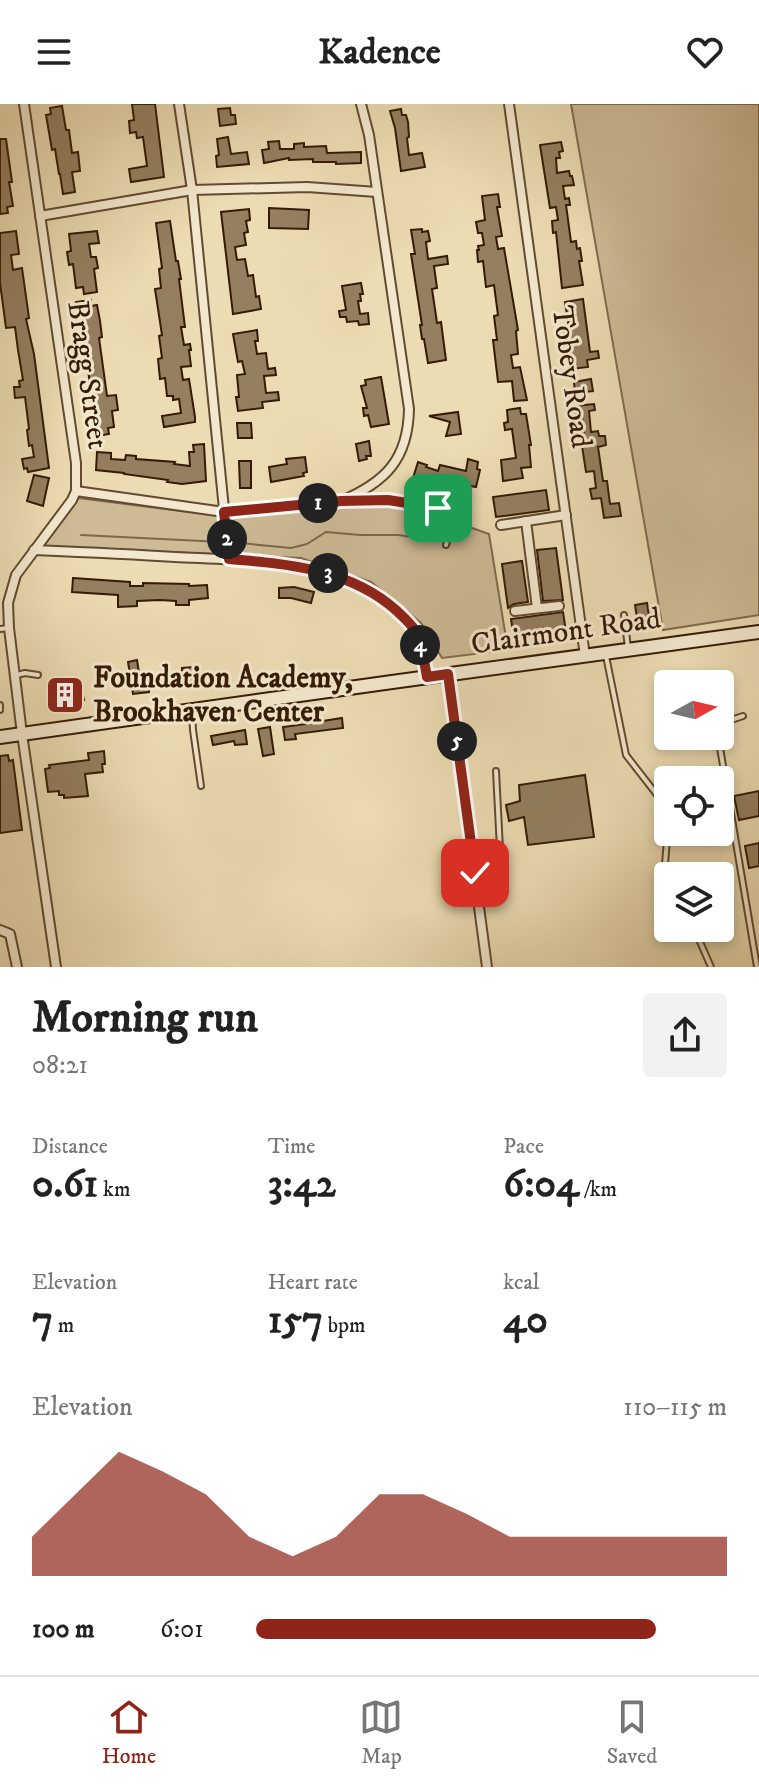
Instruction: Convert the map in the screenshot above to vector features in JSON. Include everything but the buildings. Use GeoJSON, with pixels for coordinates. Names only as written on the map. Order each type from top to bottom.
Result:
{"type":"FeatureCollection","features":[{"type":"Feature","properties":{"kind":"main road","name":"Clairmont Road"},"geometry":{"type":"LineString","coordinates":[[0,737],[759,632]]}},
{"type":"Feature","properties":{"kind":"street","name":"Bragg Street"},"geometry":{"type":"LineString","coordinates":[[24,104],[76,463],[76,491],[16,575],[4,604],[4,628],[15,676],[56,967]]}},
{"type":"Feature","properties":{"kind":"street"},"geometry":{"type":"LineString","coordinates":[[179,104],[192,190],[229,559]]}},
{"type":"Feature","properties":{"kind":"street"},"geometry":{"type":"LineString","coordinates":[[341,501],[364,492],[383,477],[399,454],[408,427],[409,409],[369,135],[361,104]]}},
{"type":"Feature","properties":{"kind":"street","name":"Tobey Road"},"geometry":{"type":"LineString","coordinates":[[509,104],[585,656]]}},
{"type":"Feature","properties":{"kind":"street"},"geometry":{"type":"LineString","coordinates":[[40,216],[192,190],[307,187],[377,192]]}},
{"type":"Feature","properties":{"kind":"street"},"geometry":{"type":"LineString","coordinates":[[76,491],[224,512],[341,501],[388,500],[464,515],[465,522]]}},
{"type":"Feature","properties":{"kind":"street"},"geometry":{"type":"LineString","coordinates":[[501,525],[566,515]]}},
{"type":"Feature","properties":{"kind":"street"},"geometry":{"type":"LineString","coordinates":[[526,521],[537,608]]}},
{"type":"Feature","properties":{"kind":"street"},"geometry":{"type":"LineString","coordinates":[[34,550],[229,559],[310,568],[368,590],[387,603],[413,629],[427,677]]}},
{"type":"Feature","properties":{"kind":"street"},"geometry":{"type":"LineString","coordinates":[[515,611],[559,606]]}},
{"type":"Feature","properties":{"kind":"street"},"geometry":{"type":"LineString","coordinates":[[448,674],[487,967]]}},
{"type":"Feature","properties":{"kind":"street"},"geometry":{"type":"LineString","coordinates":[[0,930],[10,934],[17,967]]}},
{"type":"Feature","properties":{"kind":"lane"},"geometry":{"type":"LineString","coordinates":[[446,545],[455,513]]}},
{"type":"Feature","properties":{"kind":"lane"},"geometry":{"type":"LineString","coordinates":[[624,615],[628,650]]}},
{"type":"Feature","properties":{"kind":"lane"},"geometry":{"type":"LineString","coordinates":[[606,653],[626,755],[654,791]]}},
{"type":"Feature","properties":{"kind":"lane"},"geometry":{"type":"LineString","coordinates":[[15,676],[25,673],[38,675]]}},
{"type":"Feature","properties":{"kind":"lane"},"geometry":{"type":"LineString","coordinates":[[193,710],[201,786]]}},
{"type":"Feature","properties":{"kind":"lane"},"geometry":{"type":"LineString","coordinates":[[734,719],[743,716]]}},
{"type":"Feature","properties":{"kind":"lane"},"geometry":{"type":"LineString","coordinates":[[722,750],[757,967]]}},
{"type":"Feature","properties":{"kind":"lane"},"geometry":{"type":"LineString","coordinates":[[496,771],[505,890]]}},
{"type":"Feature","properties":{"kind":"lane"},"geometry":{"type":"LineString","coordinates":[[700,942],[711,967]]}},
{"type":"Feature","properties":{"kind":"shaded area"},"geometry":{"type":"Polygon","coordinates":[[[571,104],[759,104],[759,615],[663,630],[571,104]]]}},
{"type":"Feature","properties":{"kind":"shaded area"},"geometry":{"type":"Polygon","coordinates":[[[78,498],[221,516],[350,505],[419,509],[489,534],[508,650],[442,658],[421,623],[371,582],[301,558],[40,546],[78,498]]]}},
{"type":"Feature","properties":{"kind":"waterway"},"geometry":{"type":"LineString","coordinates":[[229,542],[291,548],[307,544],[326,532],[419,538]]}},
{"type":"Feature","properties":{"kind":"waterway"},"geometry":{"type":"LineString","coordinates":[[81,535],[222,542]]}},
{"type":"Feature","properties":{"kind":"place","name":"Foundation Academy, Brookhaven Center"},"geometry":{"type":"Point","coordinates":[65,695]}},
{"type":"Feature","properties":{"kind":"route"},"geometry":{"type":"LineString","coordinates":[[438,508],[388,500],[341,501],[224,512],[229,559],[310,568],[368,590],[409,623],[418,639],[427,677],[448,674],[475,873]]}}]}
